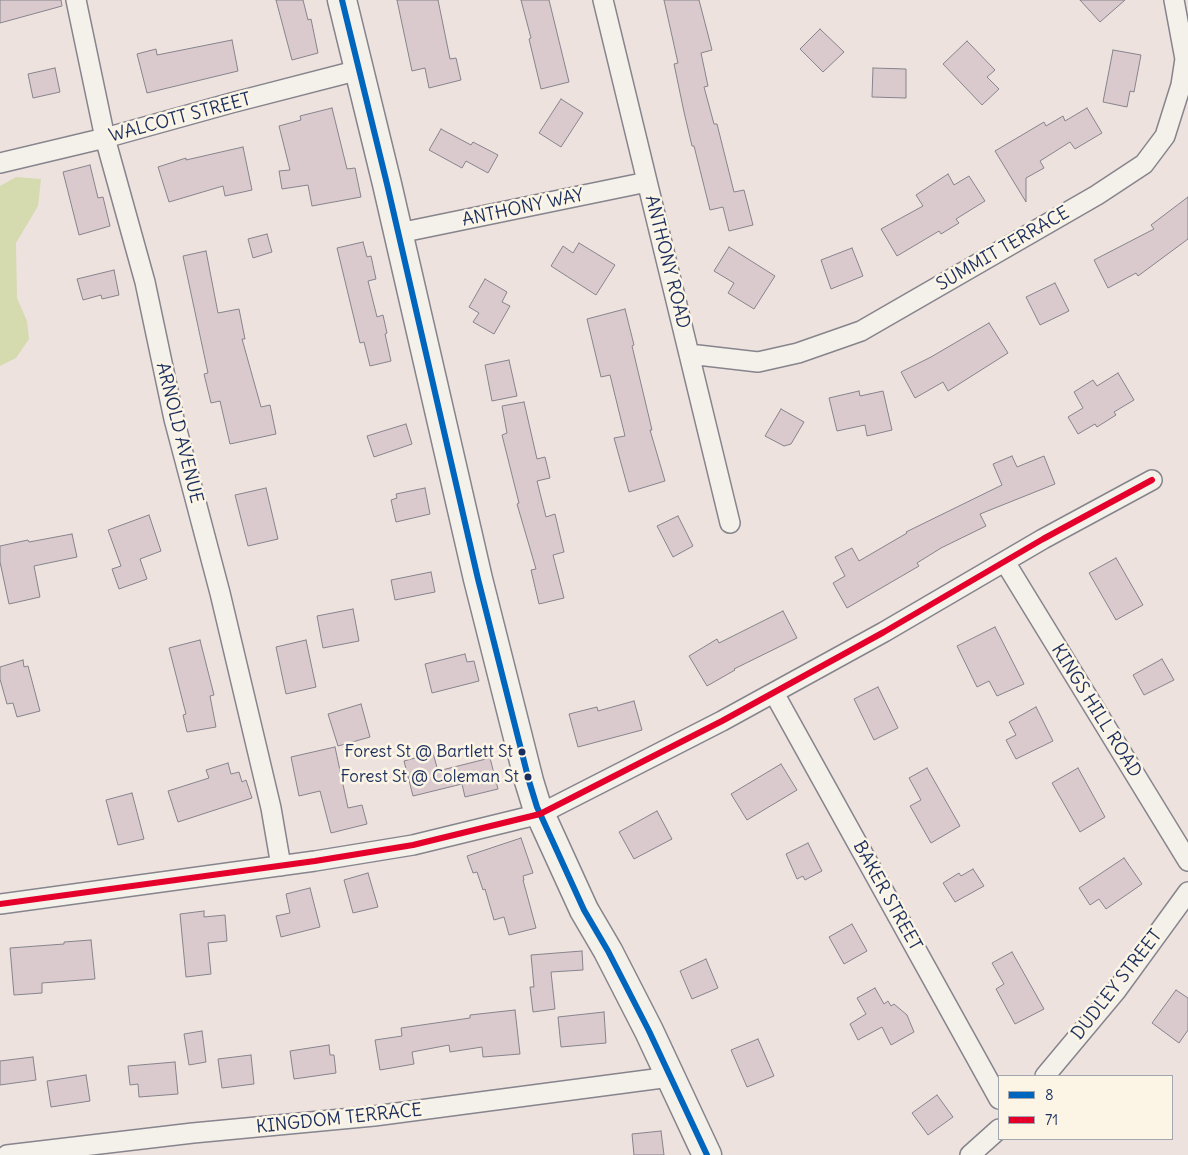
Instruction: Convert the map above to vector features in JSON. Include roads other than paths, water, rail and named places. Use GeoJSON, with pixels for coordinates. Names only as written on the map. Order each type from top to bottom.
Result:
{"type":"FeatureCollection","features":[{"type":"Feature","properties":{"kind":"street","name":"ARNOLD AVENUE"},"geometry":{"type":"LineString","coordinates":[[76,0],[105,138],[145,282],[174,419],[220,593],[271,808],[281,866]]}},
{"type":"Feature","properties":{"kind":"street"},"geometry":{"type":"LineString","coordinates":[[342,0],[478,579],[528,781],[540,814],[584,910],[630,991],[707,1155]]}},
{"type":"Feature","properties":{"kind":"street","name":"ANTHONY ROAD"},"geometry":{"type":"LineString","coordinates":[[603,0],[730,523]]}},
{"type":"Feature","properties":{"kind":"street","name":"SUMMIT TERRACE"},"geometry":{"type":"LineString","coordinates":[[690,354],[758,362],[798,353],[861,330],[1097,196],[1144,164],[1164,136],[1181,85],[1185,59],[1174,0]]}},
{"type":"Feature","properties":{"kind":"street","name":"WALCOTT STREET"},"geometry":{"type":"LineString","coordinates":[[0,163],[105,138],[359,70]]}},
{"type":"Feature","properties":{"kind":"street","name":"ANTHONY WAY"},"geometry":{"type":"LineString","coordinates":[[398,233],[647,182]]}},
{"type":"Feature","properties":{"kind":"street"},"geometry":{"type":"LineString","coordinates":[[0,904],[281,866],[413,845],[540,814],[722,722],[1152,480]]}},
{"type":"Feature","properties":{"kind":"street","name":"KINGS HILL ROAD"},"geometry":{"type":"LineString","coordinates":[[1005,562],[1188,861]]}},
{"type":"Feature","properties":{"kind":"street","name":"BAKER STREET"},"geometry":{"type":"LineString","coordinates":[[774,692],[998,1097]]}},
{"type":"Feature","properties":{"kind":"street","name":"DUDLEY STREET"},"geometry":{"type":"LineString","coordinates":[[1046,1075],[1116,990],[1188,892]]}},
{"type":"Feature","properties":{"kind":"street","name":"KINGDOM TERRACE"},"geometry":{"type":"LineString","coordinates":[[7,1155],[193,1133],[374,1116],[670,1077]]}},
{"type":"Feature","properties":{"kind":"street"},"geometry":{"type":"LineString","coordinates":[[970,1155],[998,1129]]}},
{"type":"Feature","properties":{"kind":"place","name":"Forest St @ Bartlett St"},"geometry":{"type":"Point","coordinates":[522,752]}},
{"type":"Feature","properties":{"kind":"place","name":"Forest St @ Coleman St"},"geometry":{"type":"Point","coordinates":[528,777]}}]}
